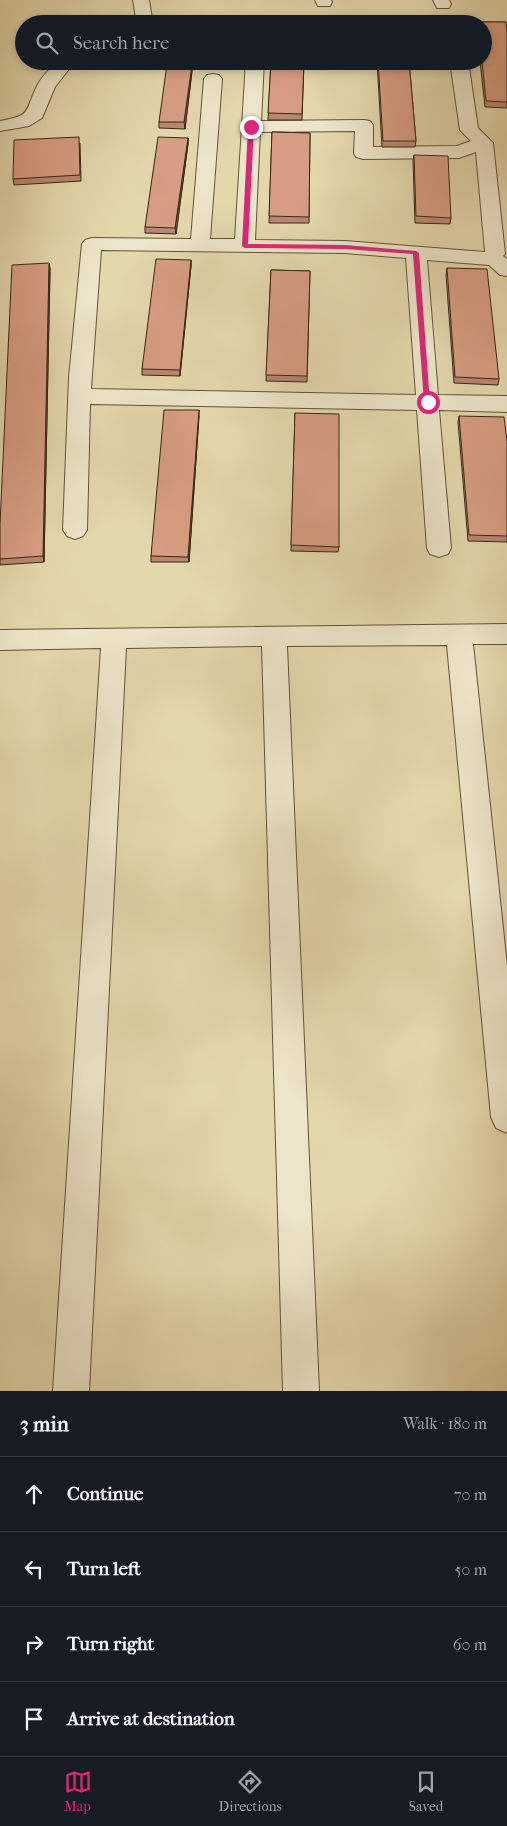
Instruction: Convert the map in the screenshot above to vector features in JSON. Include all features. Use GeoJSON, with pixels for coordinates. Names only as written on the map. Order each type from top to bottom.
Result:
{"type":"FeatureCollection","features":[{"type":"Feature","properties":{"kind":"street"},"geometry":{"type":"LineString","coordinates":[[141,0],[144,15]]}},
{"type":"Feature","properties":{"kind":"street"},"geometry":{"type":"LineString","coordinates":[[0,126],[22,122],[36,114],[46,86],[59,70]]}},
{"type":"Feature","properties":{"kind":"street"},"geometry":{"type":"LineString","coordinates":[[245,246],[254,70]]}},
{"type":"Feature","properties":{"kind":"street"},"geometry":{"type":"LineString","coordinates":[[460,70],[469,130],[484,143],[501,262]]}},
{"type":"Feature","properties":{"kind":"street"},"geometry":{"type":"LineString","coordinates":[[200,245],[213,79]]}},
{"type":"Feature","properties":{"kind":"street"},"geometry":{"type":"LineString","coordinates":[[251,127],[364,125],[363,153],[459,152],[484,143]]}},
{"type":"Feature","properties":{"kind":"street"},"geometry":{"type":"LineString","coordinates":[[75,530],[80,396],[92,244],[345,247],[494,259],[501,262]]}},
{"type":"Feature","properties":{"kind":"street"},"geometry":{"type":"LineString","coordinates":[[416,253],[439,548]]}},
{"type":"Feature","properties":{"kind":"street"},"geometry":{"type":"LineString","coordinates":[[80,396],[507,404]]}},
{"type":"Feature","properties":{"kind":"street"},"geometry":{"type":"LineString","coordinates":[[459,634],[507,1117]]}},
{"type":"Feature","properties":{"kind":"street"},"geometry":{"type":"LineString","coordinates":[[0,640],[507,634]]}},
{"type":"Feature","properties":{"kind":"street"},"geometry":{"type":"LineString","coordinates":[[274,636],[301,1391]]}},
{"type":"Feature","properties":{"kind":"street"},"geometry":{"type":"LineString","coordinates":[[71,1391],[114,638]]}},
{"type":"Feature","properties":{"kind":"building"},"geometry":{"type":"Polygon","coordinates":[[[492,22],[506,22],[507,102],[486,101],[483,70],[492,70],[492,22]]]}},
{"type":"Feature","properties":{"kind":"building"},"geometry":{"type":"Polygon","coordinates":[[[166,70],[191,70],[184,122],[159,122],[166,70]]]}},
{"type":"Feature","properties":{"kind":"building"},"geometry":{"type":"Polygon","coordinates":[[[270,70],[304,70],[302,114],[268,113],[270,70]]]}},
{"type":"Feature","properties":{"kind":"building"},"geometry":{"type":"Polygon","coordinates":[[[379,70],[410,70],[416,141],[383,141],[379,70]]]}},
{"type":"Feature","properties":{"kind":"building"},"geometry":{"type":"Polygon","coordinates":[[[272,132],[310,133],[309,217],[269,216],[272,132]]]}},
{"type":"Feature","properties":{"kind":"building"},"geometry":{"type":"Polygon","coordinates":[[[79,137],[80,175],[13,179],[14,140],[79,137]]]}},
{"type":"Feature","properties":{"kind":"building"},"geometry":{"type":"Polygon","coordinates":[[[158,137],[188,138],[175,228],[145,227],[158,137]]]}},
{"type":"Feature","properties":{"kind":"building"},"geometry":{"type":"Polygon","coordinates":[[[414,155],[448,156],[451,218],[416,216],[414,155]]]}},
{"type":"Feature","properties":{"kind":"building"},"geometry":{"type":"Polygon","coordinates":[[[156,259],[191,260],[180,370],[142,369],[156,259]]]}},
{"type":"Feature","properties":{"kind":"building"},"geometry":{"type":"Polygon","coordinates":[[[49,263],[43,556],[0,559],[12,265],[49,263]]]}},
{"type":"Feature","properties":{"kind":"building"},"geometry":{"type":"Polygon","coordinates":[[[447,268],[487,269],[499,379],[455,377],[447,268]]]}},
{"type":"Feature","properties":{"kind":"building"},"geometry":{"type":"Polygon","coordinates":[[[271,270],[310,271],[307,376],[266,375],[271,270]]]}},
{"type":"Feature","properties":{"kind":"building"},"geometry":{"type":"Polygon","coordinates":[[[164,410],[199,410],[188,557],[151,556],[164,410]]]}},
{"type":"Feature","properties":{"kind":"building"},"geometry":{"type":"Polygon","coordinates":[[[295,413],[339,414],[339,547],[291,545],[295,413]]]}},
{"type":"Feature","properties":{"kind":"building"},"geometry":{"type":"Polygon","coordinates":[[[459,416],[504,417],[507,441],[507,536],[469,535],[459,416]]]}},
{"type":"Feature","properties":{"kind":"route"},"geometry":{"type":"LineString","coordinates":[[251,127],[245,246],[345,247],[416,253],[428,402]]}}]}
